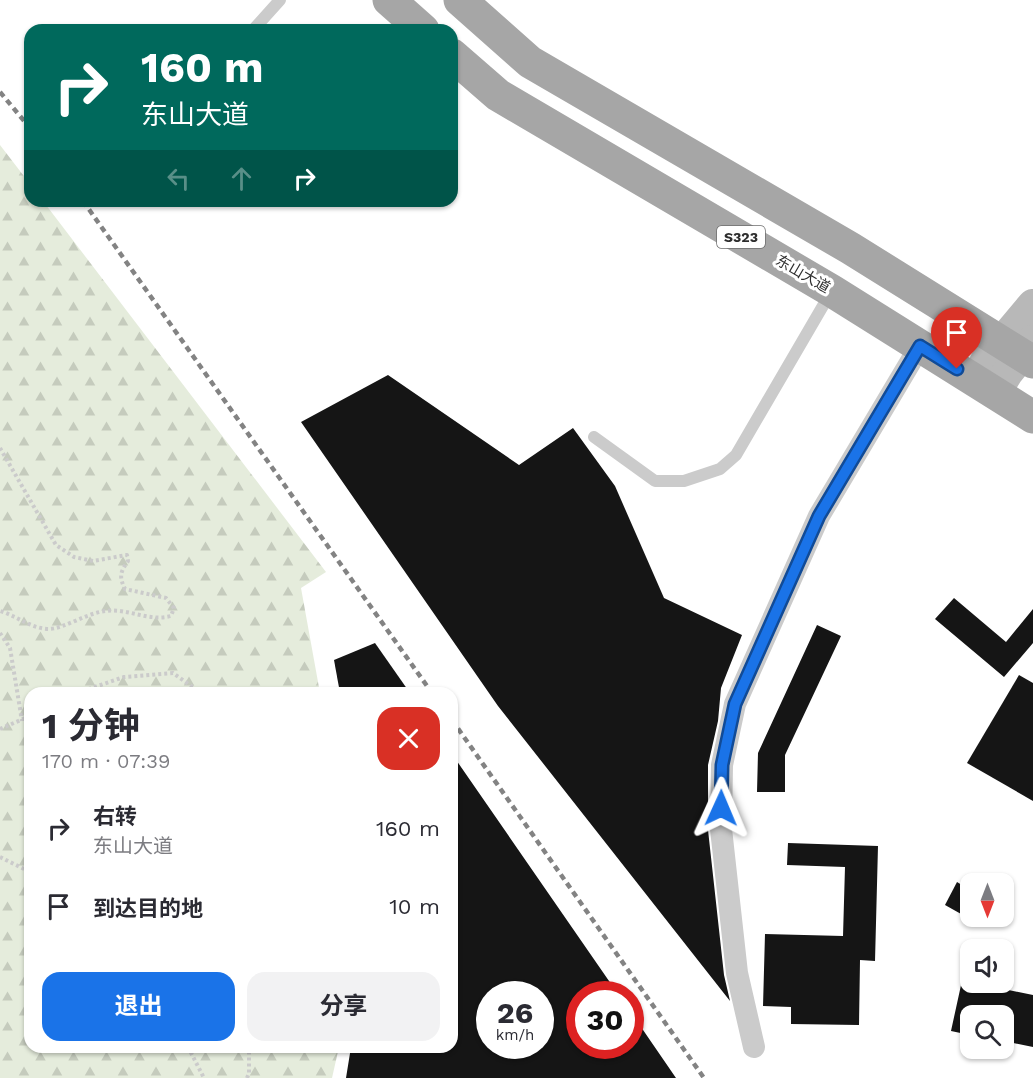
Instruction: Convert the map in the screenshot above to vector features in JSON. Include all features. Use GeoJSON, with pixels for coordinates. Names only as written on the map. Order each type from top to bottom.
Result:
{"type":"FeatureCollection","features":[{"type":"Feature","properties":{"kind":"main road"},"geometry":{"type":"LineString","coordinates":[[389,0],[416,24]]}},
{"type":"Feature","properties":{"kind":"main road"},"geometry":{"type":"LineString","coordinates":[[460,0],[530,62],[1022,350]]}},
{"type":"Feature","properties":{"kind":"main road","name":"东山大道"},"geometry":{"type":"LineString","coordinates":[[458,60],[498,95],[832,291],[1033,417]]}},
{"type":"Feature","properties":{"kind":"main road"},"geometry":{"type":"LineString","coordinates":[[1022,350],[1033,306]]}},
{"type":"Feature","properties":{"kind":"main road"},"geometry":{"type":"LineString","coordinates":[[985,387],[986,361],[1022,350]]}},
{"type":"Feature","properties":{"kind":"street"},"geometry":{"type":"LineString","coordinates":[[754,1047],[737,973],[720,829],[722,765],[735,704],[819,516],[920,346]]}},
{"type":"Feature","properties":{"kind":"lane"},"geometry":{"type":"LineString","coordinates":[[258,24],[280,0]]}},
{"type":"Feature","properties":{"kind":"lane"},"geometry":{"type":"LineString","coordinates":[[594,437],[655,481],[684,481],[720,469],[736,455],[832,291]]}},
{"type":"Feature","properties":{"kind":"path"},"geometry":{"type":"LineString","coordinates":[[0,448],[56,545],[74,557],[93,561],[127,555],[128,561],[120,572],[120,579],[125,589],[166,598],[174,608],[171,616],[163,618],[129,611],[100,612],[50,629],[34,626],[0,611]]}},
{"type":"Feature","properties":{"kind":"path"},"geometry":{"type":"LineString","coordinates":[[0,633],[10,648],[22,721],[0,729]]}},
{"type":"Feature","properties":{"kind":"path"},"geometry":{"type":"LineString","coordinates":[[95,687],[124,677],[173,673],[193,687]]}},
{"type":"Feature","properties":{"kind":"path"},"geometry":{"type":"LineString","coordinates":[[0,857],[24,869]]}},
{"type":"Feature","properties":{"kind":"path"},"geometry":{"type":"LineString","coordinates":[[192,1053],[204,1078]]}},
{"type":"Feature","properties":{"kind":"path"},"geometry":{"type":"LineString","coordinates":[[247,1078],[249,1053]]}},
{"type":"Feature","properties":{"kind":"green space"},"geometry":{"type":"Polygon","coordinates":[[[0,145],[24,176],[24,207],[48,207],[326,572],[301,588],[319,687],[24,687],[24,1053],[338,1053],[332,1078],[0,1078],[0,145]]]}},
{"type":"Feature","properties":{"kind":"building"},"geometry":{"type":"Polygon","coordinates":[[[388,375],[519,465],[573,428],[615,486],[664,598],[742,635],[721,688],[718,721],[708,765],[708,830],[724,975],[730,1001],[498,706],[301,422],[388,375]]]}},
{"type":"Feature","properties":{"kind":"building"},"geometry":{"type":"Polygon","coordinates":[[[954,598],[1006,642],[1033,609],[1033,643],[1004,677],[935,619],[954,598]]]}},
{"type":"Feature","properties":{"kind":"building"},"geometry":{"type":"Polygon","coordinates":[[[817,625],[841,636],[785,755],[785,792],[757,792],[758,753],[817,625]]]}},
{"type":"Feature","properties":{"kind":"building"},"geometry":{"type":"Polygon","coordinates":[[[375,643],[406,687],[339,687],[334,660],[375,643]]]}},
{"type":"Feature","properties":{"kind":"building"},"geometry":{"type":"Polygon","coordinates":[[[1019,675],[1033,683],[1033,801],[967,763],[1019,675]]]}},
{"type":"Feature","properties":{"kind":"building"},"geometry":{"type":"Polygon","coordinates":[[[458,763],[609,981],[566,981],[566,1059],[644,1059],[644,1031],[676,1078],[346,1078],[350,1053],[458,1053],[458,763]]]}},
{"type":"Feature","properties":{"kind":"building"},"geometry":{"type":"Polygon","coordinates":[[[788,843],[878,846],[875,961],[860,960],[859,1025],[791,1024],[791,1007],[763,1006],[765,934],[843,936],[845,867],[787,865],[788,843]]]}},
{"type":"Feature","properties":{"kind":"building"},"geometry":{"type":"Polygon","coordinates":[[[957,882],[960,884],[960,913],[945,905],[957,882]]]}},
{"type":"Feature","properties":{"kind":"building"},"geometry":{"type":"Polygon","coordinates":[[[960,990],[960,993],[1014,993],[1014,991],[1033,995],[1033,1047],[1014,1043],[1014,1005],[960,1005],[960,1033],[951,1031],[960,990]]]}},
{"type":"Feature","properties":{"kind":"railway"},"geometry":{"type":"LineString","coordinates":[[0,92],[24,121]]}},
{"type":"Feature","properties":{"kind":"railway"},"geometry":{"type":"LineString","coordinates":[[87,207],[428,687]]}},
{"type":"Feature","properties":{"kind":"railway"},"geometry":{"type":"LineString","coordinates":[[458,729],[704,1078]]}},
{"type":"Feature","properties":{"kind":"route"},"geometry":{"type":"LineString","coordinates":[[721,808],[722,765],[735,704],[819,516],[920,346],[957,369]]}}]}
